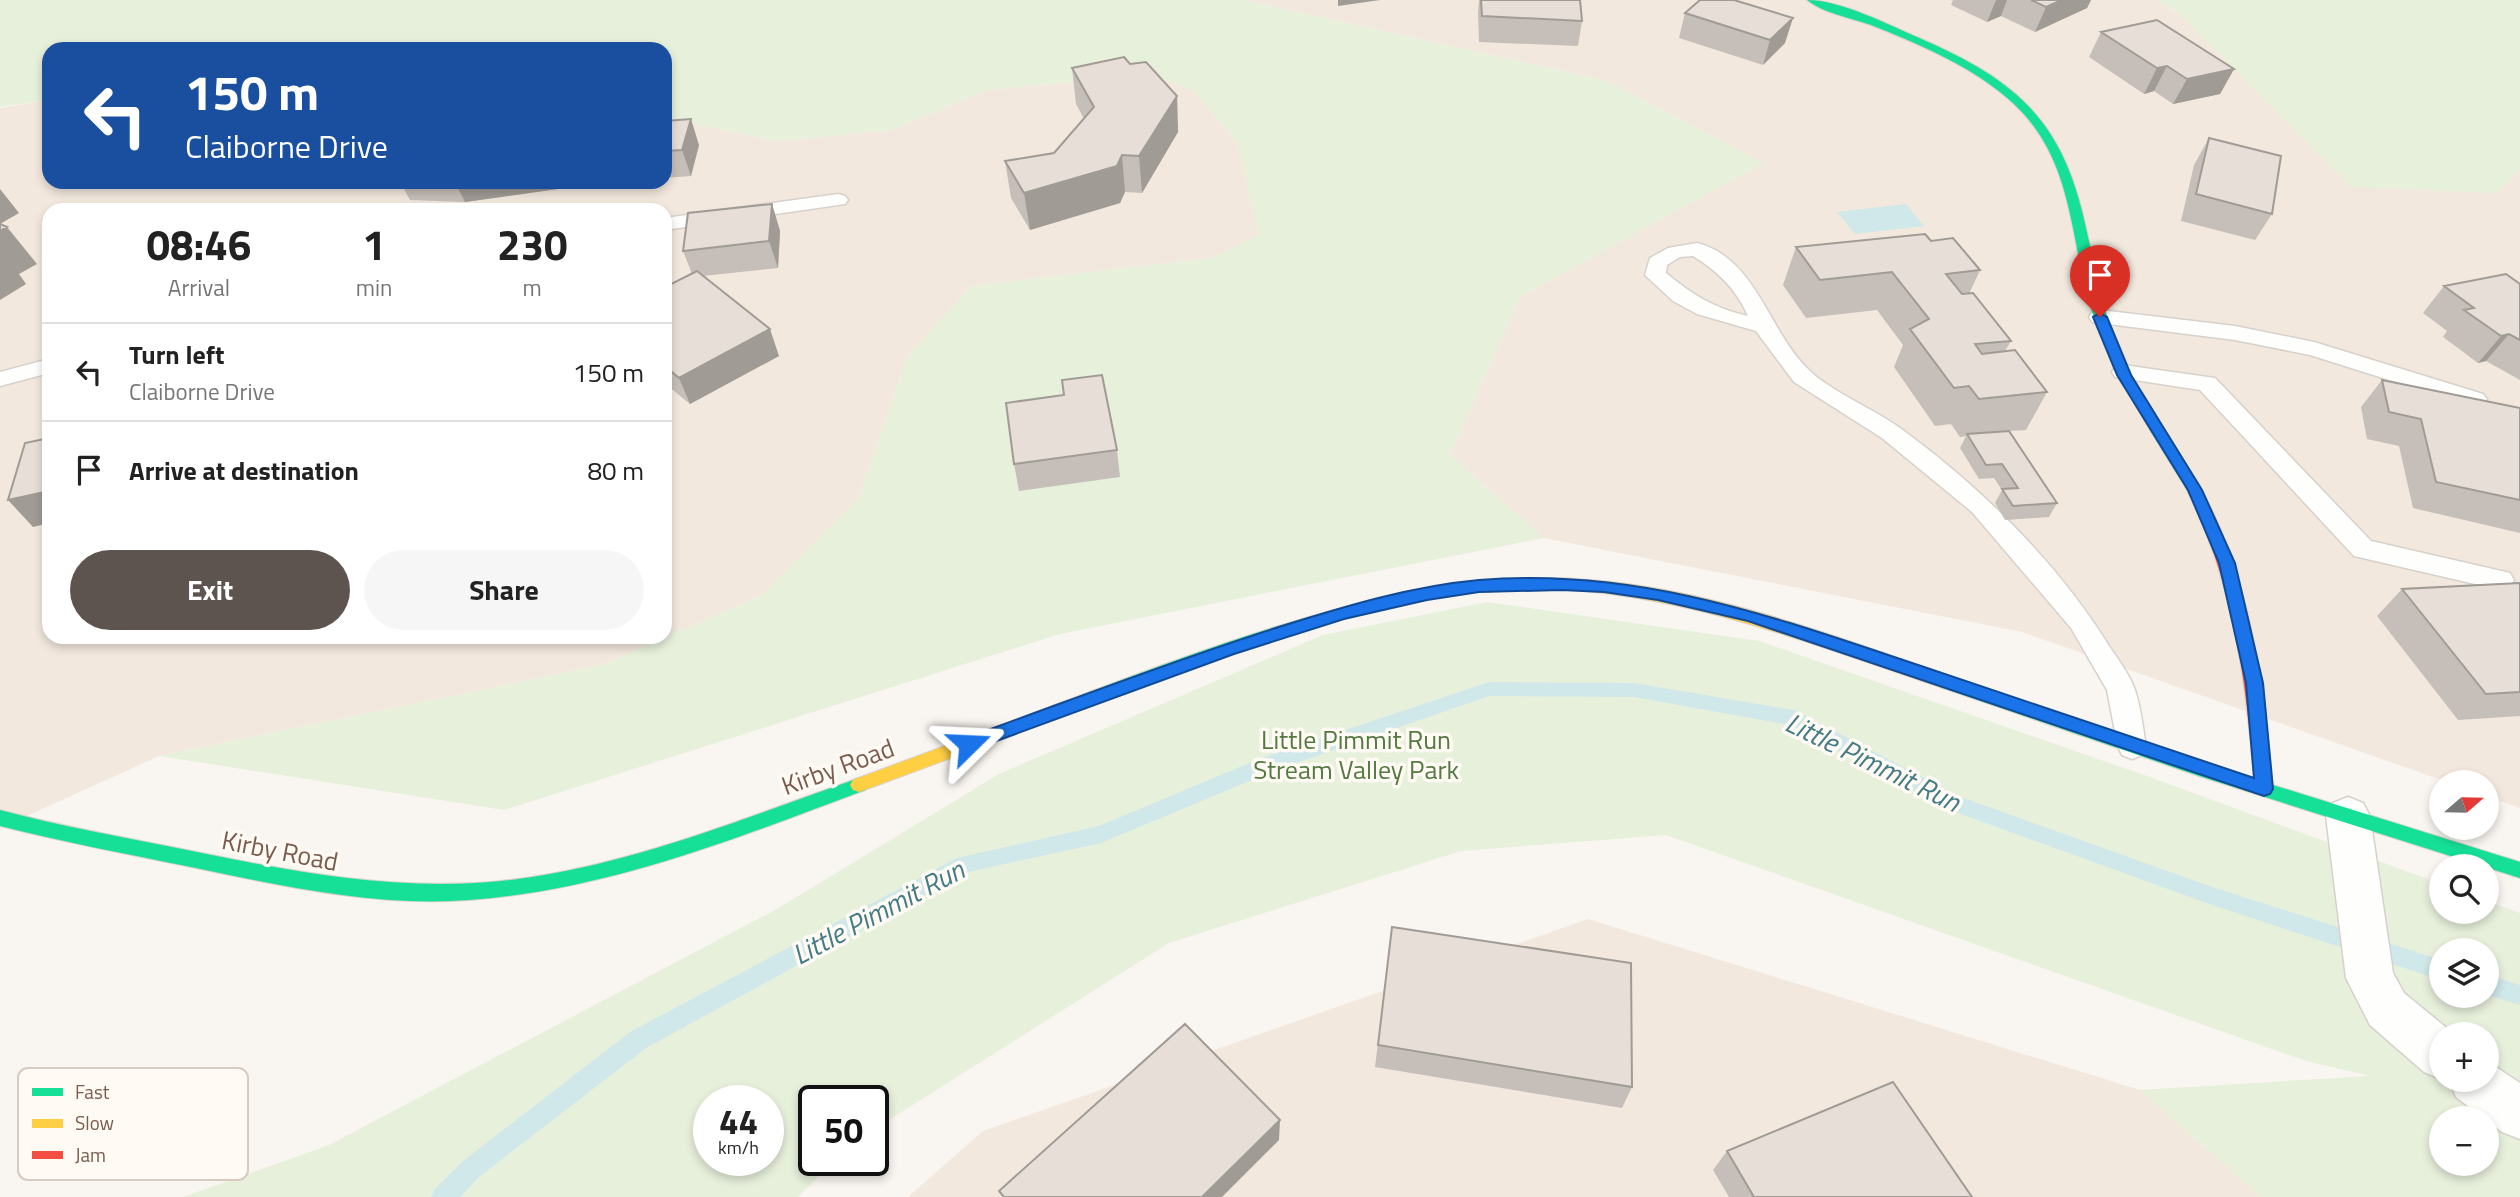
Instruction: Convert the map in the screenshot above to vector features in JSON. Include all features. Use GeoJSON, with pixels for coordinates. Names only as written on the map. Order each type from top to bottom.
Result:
{"type":"FeatureCollection","features":[{"type":"Feature","properties":{"kind":"main road"},"geometry":{"type":"LineString","coordinates":[[1812,0],[1966,66],[1994,81],[2025,106],[2048,131],[2060,154],[2100,317],[2123,372],[2195,490],[2227,563],[2254,683],[2264,789]]}},
{"type":"Feature","properties":{"kind":"main road","name":"Kirby Road"},"geometry":{"type":"LineString","coordinates":[[0,818],[69,835],[349,889],[452,894],[506,889],[609,870],[665,855],[1190,663],[1344,613],[1427,594],[1515,584],[1604,586],[1712,605],[1762,619],[2132,747],[2264,789],[2350,836],[2520,870]]}},
{"type":"Feature","properties":{"kind":"street"},"geometry":{"type":"LineString","coordinates":[[2350,836],[2370,978],[2387,1009],[2429,1045]]}},
{"type":"Feature","properties":{"kind":"street"},"geometry":{"type":"LineString","coordinates":[[2490,1092],[2520,1114]]}},
{"type":"Feature","properties":{"kind":"lane"},"geometry":{"type":"LineString","coordinates":[[672,222],[838,200]]}},
{"type":"Feature","properties":{"kind":"lane"},"geometry":{"type":"LineString","coordinates":[[2100,317],[2235,333],[2314,349],[2475,399]]}},
{"type":"Feature","properties":{"kind":"lane"},"geometry":{"type":"LineString","coordinates":[[1763,325],[1802,377],[1890,432],[1981,506],[2053,588],[2080,621],[2121,689],[2132,747]]}},
{"type":"Feature","properties":{"kind":"lane"},"geometry":{"type":"LineString","coordinates":[[0,379],[42,368]]}},
{"type":"Feature","properties":{"kind":"lane"},"geometry":{"type":"LineString","coordinates":[[2123,372],[2207,383],[2362,549],[2501,580]]}},
{"type":"Feature","properties":{"kind":"shaded area"},"geometry":{"type":"Polygon","coordinates":[[[1243,0],[2156,0],[2497,193],[2520,169],[2520,808],[2499,800],[2499,770],[2429,770],[2429,776],[2022,632],[1544,538],[1450,455],[1520,297],[1763,163],[1608,81],[1243,0]]]}},
{"type":"Feature","properties":{"kind":"shaded area"},"geometry":{"type":"Polygon","coordinates":[[[1149,75],[1192,89],[1237,142],[1260,235],[1212,258],[971,286],[907,357],[858,500],[762,595],[672,634],[672,203],[42,203],[42,644],[650,644],[602,665],[159,756],[0,828],[0,108],[42,101],[42,189],[672,189],[672,119],[777,141],[892,130],[986,90],[1149,75]]]}},
{"type":"Feature","properties":{"kind":"shaded area"},"geometry":{"type":"Polygon","coordinates":[[[1588,919],[2140,1090],[2261,1197],[908,1197],[983,1131],[1588,919]]]}},
{"type":"Feature","properties":{"kind":"green space"},"geometry":{"type":"Polygon","coordinates":[[[0,0],[1243,0],[1608,81],[1764,163],[1520,297],[1450,455],[1544,538],[1060,634],[504,810],[159,756],[602,665],[650,644],[672,644],[672,634],[762,595],[858,500],[907,357],[971,286],[1212,258],[1259,235],[1237,142],[1192,89],[1149,75],[986,90],[892,130],[777,141],[672,119],[672,42],[42,42],[42,101],[0,107],[0,0]]]}},
{"type":"Feature","properties":{"kind":"green space"},"geometry":{"type":"Polygon","coordinates":[[[2156,0],[2520,0],[2520,169],[2497,193],[2351,187],[2178,12],[2156,0]]]}},
{"type":"Feature","properties":{"kind":"green space","name":"Little Pimmit Run Stream Valley Park"},"geometry":{"type":"Polygon","coordinates":[[[1487,602],[1759,641],[2147,776],[2429,880],[2429,924],[2499,924],[2499,905],[2520,913],[2520,1197],[2261,1197],[2140,1090],[2370,1076],[2306,1061],[1666,835],[1461,851],[1169,943],[889,1120],[889,1085],[798,1085],[798,1176],[819,1176],[798,1197],[183,1197],[231,1180],[248,1180],[248,1174],[327,1146],[777,909],[999,774],[1323,635],[1487,602]]]}},
{"type":"Feature","properties":{"kind":"water"},"geometry":{"type":"Polygon","coordinates":[[[1906,204],[1924,226],[1855,234],[1837,212],[1906,204]]]}},
{"type":"Feature","properties":{"kind":"building"},"geometry":{"type":"Polygon","coordinates":[[[1481,0],[1580,0],[1582,21],[1482,16],[1481,0]]]}},
{"type":"Feature","properties":{"kind":"building"},"geometry":{"type":"Polygon","coordinates":[[[1700,0],[1734,0],[1793,18],[1770,40],[1685,13],[1700,0]]]}},
{"type":"Feature","properties":{"kind":"building"},"geometry":{"type":"Polygon","coordinates":[[[2031,0],[2062,0],[2046,7],[2031,0]]]}},
{"type":"Feature","properties":{"kind":"building"},"geometry":{"type":"Polygon","coordinates":[[[2157,20],[2234,69],[2187,79],[2167,66],[2157,68],[2101,32],[2157,20]]]}},
{"type":"Feature","properties":{"kind":"building"},"geometry":{"type":"Polygon","coordinates":[[[1124,57],[1130,64],[1146,62],[1177,96],[1139,156],[1122,155],[1117,166],[1024,193],[1005,161],[1054,153],[1094,107],[1072,68],[1124,57]]]}},
{"type":"Feature","properties":{"kind":"building"},"geometry":{"type":"Polygon","coordinates":[[[691,119],[682,150],[672,151],[672,120],[691,119]]]}},
{"type":"Feature","properties":{"kind":"building"},"geometry":{"type":"Polygon","coordinates":[[[2209,138],[2281,156],[2272,214],[2196,194],[2209,138]]]}},
{"type":"Feature","properties":{"kind":"building"},"geometry":{"type":"Polygon","coordinates":[[[772,204],[769,241],[683,251],[688,213],[772,204]]]}},
{"type":"Feature","properties":{"kind":"building"},"geometry":{"type":"Polygon","coordinates":[[[1925,234],[1931,241],[1953,238],[1980,270],[1946,274],[1962,294],[1973,293],[2011,341],[1975,344],[1982,354],[2015,350],[2047,392],[1979,399],[1969,386],[1954,388],[1910,329],[1929,319],[1892,272],[1820,280],[1796,247],[1925,234]]]}},
{"type":"Feature","properties":{"kind":"building"},"geometry":{"type":"Polygon","coordinates":[[[697,271],[770,329],[679,378],[672,372],[672,284],[697,271]]]}},
{"type":"Feature","properties":{"kind":"building"},"geometry":{"type":"Polygon","coordinates":[[[2506,274],[2520,284],[2520,340],[2509,334],[2501,336],[2464,310],[2474,308],[2444,286],[2506,274]]]}},
{"type":"Feature","properties":{"kind":"building"},"geometry":{"type":"Polygon","coordinates":[[[1102,375],[1117,450],[1014,464],[1006,403],[1064,395],[1062,380],[1102,375]]]}},
{"type":"Feature","properties":{"kind":"building"},"geometry":{"type":"Polygon","coordinates":[[[2382,380],[2520,408],[2520,500],[2436,482],[2421,419],[2389,412],[2382,380]]]}},
{"type":"Feature","properties":{"kind":"building"},"geometry":{"type":"Polygon","coordinates":[[[2009,431],[2057,503],[2013,506],[2002,489],[2018,488],[2002,464],[1986,465],[1967,434],[2009,431]]]}},
{"type":"Feature","properties":{"kind":"building"},"geometry":{"type":"Polygon","coordinates":[[[42,439],[42,493],[8,500],[25,443],[42,439]]]}},
{"type":"Feature","properties":{"kind":"building"},"geometry":{"type":"Polygon","coordinates":[[[2520,583],[2520,692],[2486,694],[2402,589],[2520,583]]]}},
{"type":"Feature","properties":{"kind":"building"},"geometry":{"type":"Polygon","coordinates":[[[1392,927],[1631,963],[1632,1087],[1378,1045],[1392,927]]]}},
{"type":"Feature","properties":{"kind":"building"},"geometry":{"type":"Polygon","coordinates":[[[1185,1024],[1280,1120],[1202,1197],[1004,1197],[999,1191],[1185,1024]]]}},
{"type":"Feature","properties":{"kind":"building"},"geometry":{"type":"Polygon","coordinates":[[[1893,1082],[1972,1197],[1754,1197],[1727,1151],[1893,1082]]]}},
{"type":"Feature","properties":{"kind":"waterway","name":"Little Pimmit Run"},"geometry":{"type":"LineString","coordinates":[[443,1197],[471,1169],[638,1040],[964,864],[1101,834],[1266,765],[1489,689],[1634,690],[1794,718],[1954,803],[2212,896],[2429,966]]}},
{"type":"Feature","properties":{"kind":"waterway","name":"Little Pimmit Run"},"geometry":{"type":"LineString","coordinates":[[2499,989],[2520,995]]}},
{"type":"Feature","properties":{"kind":"traffic: fast"},"geometry":{"type":"LineString","coordinates":[[1812,0],[1904,35],[1963,63],[1991,80],[2039,123],[2063,165],[2094,295],[2119,363],[2192,486]]}},
{"type":"Feature","properties":{"kind":"traffic: fast"},"geometry":{"type":"LineString","coordinates":[[1058,711],[1214,653],[1320,618],[1428,593],[1483,586]]}},
{"type":"Feature","properties":{"kind":"traffic: fast"},"geometry":{"type":"LineString","coordinates":[[1946,682],[2199,769],[2520,870]]}},
{"type":"Feature","properties":{"kind":"traffic: fast"},"geometry":{"type":"LineString","coordinates":[[0,818],[93,840],[326,884],[396,892],[468,892],[519,887],[618,867],[716,837],[859,785]]}},
{"type":"Feature","properties":{"kind":"traffic: slow"},"geometry":{"type":"LineString","coordinates":[[1483,586],[1572,584],[1678,599],[1768,622],[1946,682]]}},
{"type":"Feature","properties":{"kind":"traffic: slow"},"geometry":{"type":"LineString","coordinates":[[859,785],[1058,711]]}},
{"type":"Feature","properties":{"kind":"traffic: jam"},"geometry":{"type":"LineString","coordinates":[[2192,486],[2210,520],[2236,594],[2251,672],[2264,789]]}},
{"type":"Feature","properties":{"kind":"route"},"geometry":{"type":"LineString","coordinates":[[969,744],[1228,649],[1344,613],[1427,594],[1479,586],[1562,584],[1604,586],[1658,594],[1750,615],[2132,747],[2264,789],[2254,683],[2227,563],[2195,490],[2124,375],[2100,317]]}}]}
